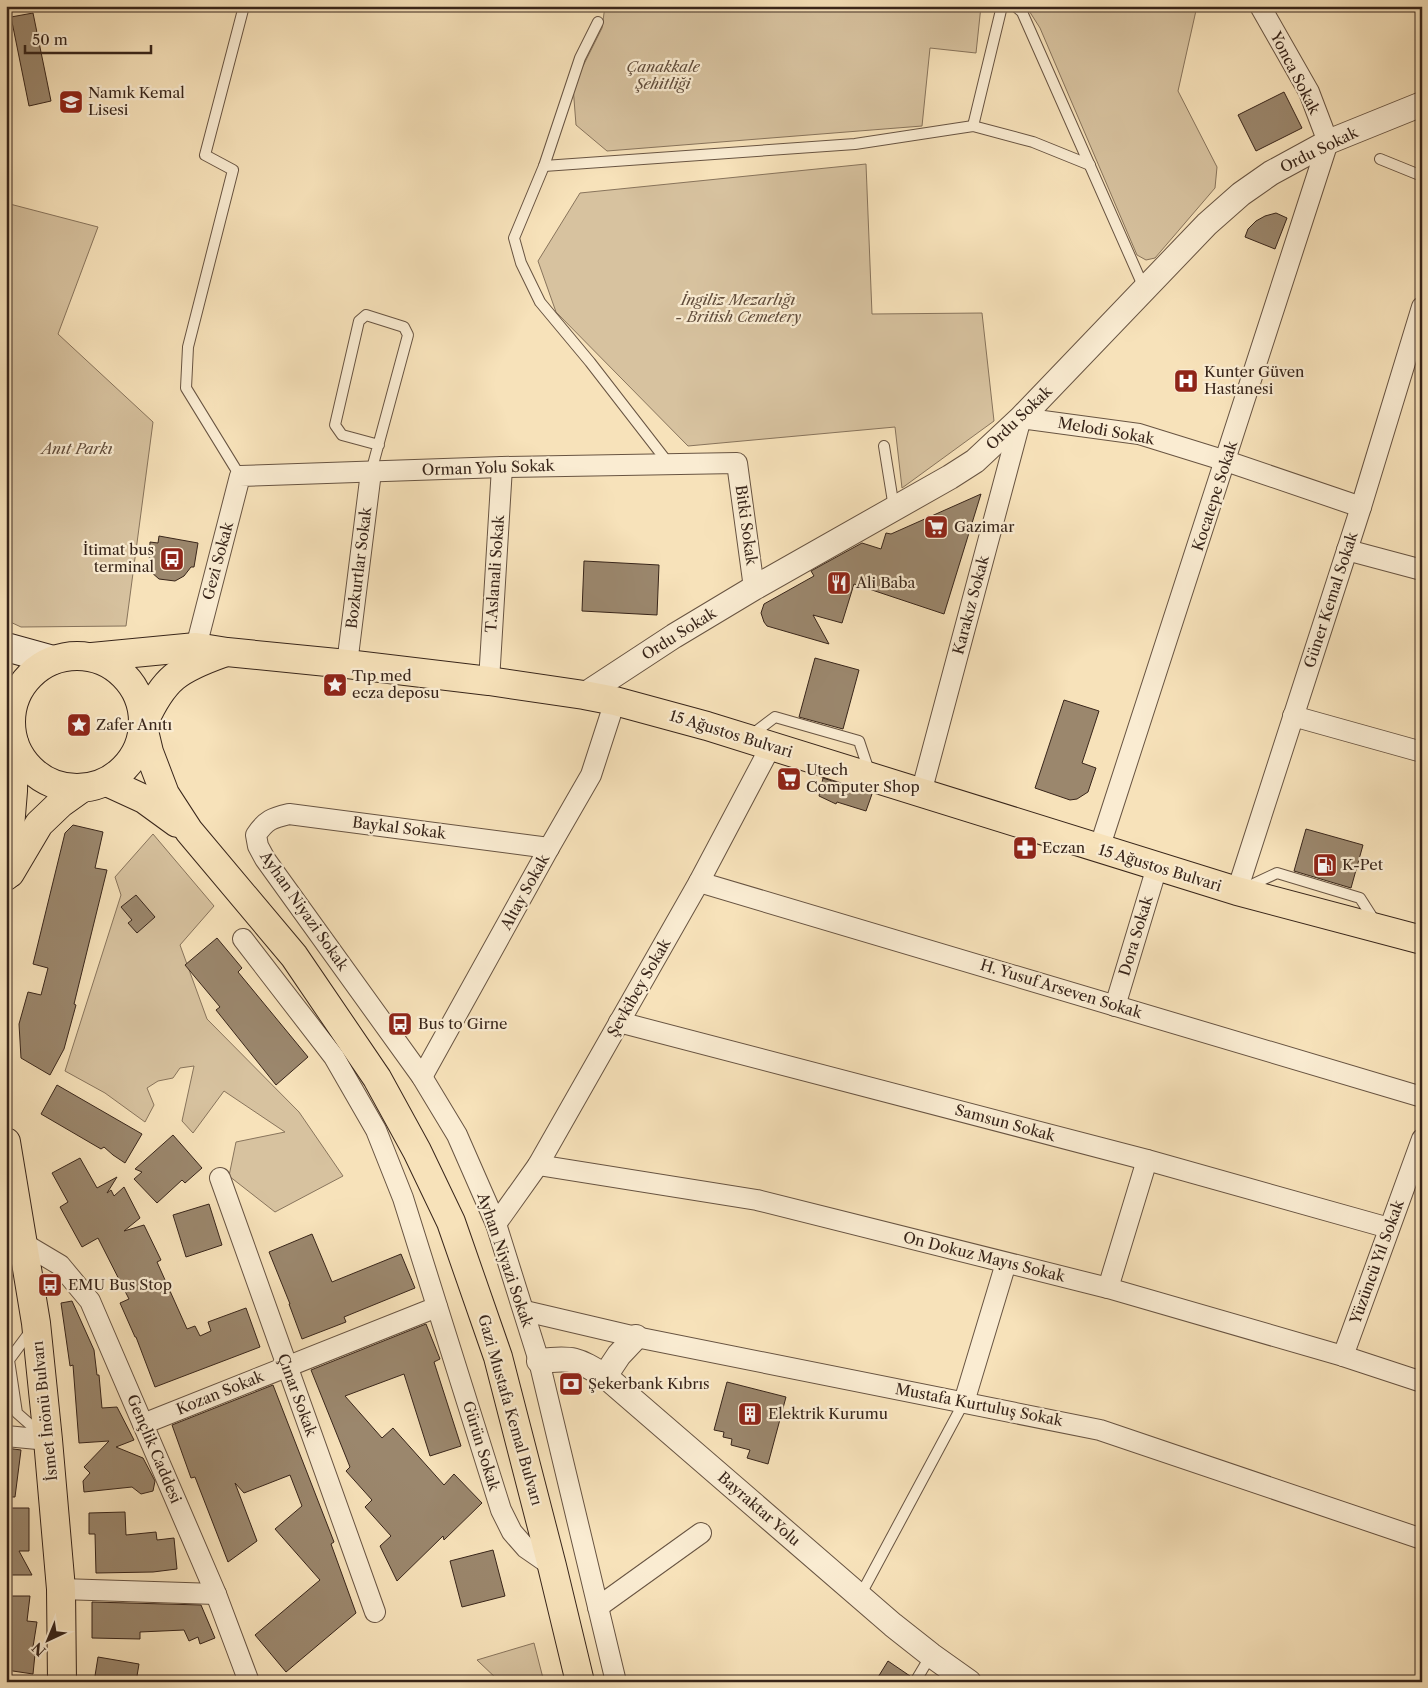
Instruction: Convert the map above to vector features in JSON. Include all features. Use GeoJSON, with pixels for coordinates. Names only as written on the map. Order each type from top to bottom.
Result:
{"type":"FeatureCollection","features":[{"type":"Feature","properties":{"kind":"main road"},"geometry":{"type":"LineString","coordinates":[[6,647],[52,660]]}},
{"type":"Feature","properties":{"kind":"main road","name":"15 Ağustos Bulvari"},"geometry":{"type":"LineString","coordinates":[[92,657],[196,647],[489,681],[615,701],[661,712],[759,742],[1237,892],[1422,940]]}},
{"type":"Feature","properties":{"kind":"main road","name":"15 Ağustos Bulvari"},"geometry":{"type":"LineString","coordinates":[[144,726],[154,700],[172,678],[196,664],[227,652]]}},
{"type":"Feature","properties":{"kind":"main road"},"geometry":{"type":"LineString","coordinates":[[66,656],[92,657],[113,666],[130,680],[138,693],[144,726],[140,746],[132,761],[121,773],[61,803],[39,824],[6,877],[14,792],[10,724],[18,690],[39,667],[52,660],[66,656]]}},
{"type":"Feature","properties":{"kind":"main road"},"geometry":{"type":"LineString","coordinates":[[10,724],[24,761],[40,777],[53,784],[67,788],[94,785]]}},
{"type":"Feature","properties":{"kind":"main road","name":"Gazi Mustafa Kemal Bulvarı"},"geometry":{"type":"LineString","coordinates":[[144,726],[161,785],[189,831],[294,956],[377,1078],[417,1151],[451,1222],[498,1357],[580,1682]]}},
{"type":"Feature","properties":{"kind":"main road","name":"Gazi Mustafa Kemal Bulvarı"},"geometry":{"type":"LineString","coordinates":[[94,785],[144,799],[189,831]]}},
{"type":"Feature","properties":{"kind":"main road","name":"İsmet İnönü Bulvarı"},"geometry":{"type":"LineString","coordinates":[[6,1142],[36,1323],[60,1590],[62,1682]]}},
{"type":"Feature","properties":{"kind":"street","name":"Yonca Sokak"},"geometry":{"type":"LineString","coordinates":[[1260,6],[1309,92],[1328,142]]}},
{"type":"Feature","properties":{"kind":"street","name":"Ordu Sokak"},"geometry":{"type":"LineString","coordinates":[[584,695],[674,636],[754,588],[950,477],[975,460],[1022,418],[1144,288],[1207,224],[1241,194],[1271,174],[1328,142],[1422,104]]}},
{"type":"Feature","properties":{"kind":"street","name":"Kocatepe Sokak"},"geometry":{"type":"LineString","coordinates":[[1099,849],[1328,142]]}},
{"type":"Feature","properties":{"kind":"street","name":"Güner Kemal Sokak"},"geometry":{"type":"LineString","coordinates":[[1237,892],[1361,507],[1422,307]]}},
{"type":"Feature","properties":{"kind":"street","name":"Melodi Sokak"},"geometry":{"type":"LineString","coordinates":[[1022,418],[1139,434],[1226,461],[1361,507]]}},
{"type":"Feature","properties":{"kind":"street","name":"Karakız Sokak"},"geometry":{"type":"LineString","coordinates":[[921,793],[1022,418]]}},
{"type":"Feature","properties":{"kind":"street","name":"Orman Yolu Sokak"},"geometry":{"type":"LineString","coordinates":[[240,476],[502,467],[737,463]]}},
{"type":"Feature","properties":{"kind":"street","name":"Bitki Sokak"},"geometry":{"type":"LineString","coordinates":[[737,463],[754,588]]}},
{"type":"Feature","properties":{"kind":"street","name":"T.Aslanali Sokak"},"geometry":{"type":"LineString","coordinates":[[489,681],[502,467]]}},
{"type":"Feature","properties":{"kind":"street","name":"Bozkurtlar Sokak"},"geometry":{"type":"LineString","coordinates":[[347,664],[371,472]]}},
{"type":"Feature","properties":{"kind":"street","name":"Gezi Sokak"},"geometry":{"type":"LineString","coordinates":[[196,647],[240,476]]}},
{"type":"Feature","properties":{"kind":"street"},"geometry":{"type":"LineString","coordinates":[[1347,550],[1422,570]]}},
{"type":"Feature","properties":{"kind":"street","name":"Altay Sokak"},"geometry":{"type":"LineString","coordinates":[[422,1078],[591,775],[615,701]]}},
{"type":"Feature","properties":{"kind":"street"},"geometry":{"type":"LineString","coordinates":[[1293,716],[1422,752]]}},
{"type":"Feature","properties":{"kind":"street","name":"Şevkibey Sokak"},"geometry":{"type":"LineString","coordinates":[[496,1224],[538,1165],[700,882],[759,742]]}},
{"type":"Feature","properties":{"kind":"street","name":"Baykal Sokak"},"geometry":{"type":"LineString","coordinates":[[256,835],[262,826],[272,818],[289,814],[549,848]]}},
{"type":"Feature","properties":{"kind":"street","name":"Ayhan Niyazi Sokak"},"geometry":{"type":"LineString","coordinates":[[256,835],[258,846],[266,859],[422,1078],[457,1135],[496,1224],[539,1361],[616,1682]]}},
{"type":"Feature","properties":{"kind":"street","name":"Dora Sokak"},"geometry":{"type":"LineString","coordinates":[[1115,1006],[1157,867]]}},
{"type":"Feature","properties":{"kind":"street","name":"H. Yusuf Arseven Sokak"},"geometry":{"type":"LineString","coordinates":[[700,882],[1422,1097]]}},
{"type":"Feature","properties":{"kind":"street","name":"Gürün Sokak"},"geometry":{"type":"LineString","coordinates":[[243,939],[334,1057],[376,1130],[403,1198],[501,1510],[512,1532],[526,1548],[552,1566]]}},
{"type":"Feature","properties":{"kind":"street","name":"Samsun Sokak"},"geometry":{"type":"LineString","coordinates":[[619,1022],[1148,1160],[1389,1228]]}},
{"type":"Feature","properties":{"kind":"street","name":"Yüzüncü Yıl Sokak"},"geometry":{"type":"LineString","coordinates":[[1343,1356],[1422,1139]]}},
{"type":"Feature","properties":{"kind":"street"},"geometry":{"type":"LineString","coordinates":[[1108,1288],[1148,1160]]}},
{"type":"Feature","properties":{"kind":"street","name":"On Dokuz Mayıs Sokak"},"geometry":{"type":"LineString","coordinates":[[538,1165],[757,1200],[1108,1288],[1343,1356],[1422,1382]]}},
{"type":"Feature","properties":{"kind":"street","name":"Çınar Sokak"},"geometry":{"type":"LineString","coordinates":[[220,1178],[375,1612]]}},
{"type":"Feature","properties":{"kind":"street","name":"Gençlik Caddesi"},"geometry":{"type":"LineString","coordinates":[[23,1243],[60,1265],[90,1302],[216,1594],[248,1682]]}},
{"type":"Feature","properties":{"kind":"street"},"geometry":{"type":"LineString","coordinates":[[964,1402],[1006,1263]]}},
{"type":"Feature","properties":{"kind":"street","name":"Kozan Sokak"},"geometry":{"type":"LineString","coordinates":[[143,1424],[437,1307]]}},
{"type":"Feature","properties":{"kind":"street","name":"Mustafa Kurtuluş Sokak"},"geometry":{"type":"LineString","coordinates":[[525,1312],[636,1337],[1100,1430],[1421,1536]]}},
{"type":"Feature","properties":{"kind":"street"},"geometry":{"type":"LineString","coordinates":[[605,1376],[618,1355],[636,1337]]}},
{"type":"Feature","properties":{"kind":"street","name":"Bayraktar Yolu"},"geometry":{"type":"LineString","coordinates":[[539,1361],[562,1358],[581,1362],[605,1376],[860,1596],[931,1655],[969,1682]]}},
{"type":"Feature","properties":{"kind":"street"},"geometry":{"type":"LineString","coordinates":[[6,1436],[48,1440]]}},
{"type":"Feature","properties":{"kind":"street"},"geometry":{"type":"LineString","coordinates":[[598,1607],[702,1533]]}},
{"type":"Feature","properties":{"kind":"street"},"geometry":{"type":"LineString","coordinates":[[60,1590],[216,1594]]}},
{"type":"Feature","properties":{"kind":"lane"},"geometry":{"type":"LineString","coordinates":[[240,476],[186,388],[188,347],[233,170],[205,155],[244,6]]}},
{"type":"Feature","properties":{"kind":"lane"},"geometry":{"type":"LineString","coordinates":[[973,126],[1002,6]]}},
{"type":"Feature","properties":{"kind":"lane"},"geometry":{"type":"LineString","coordinates":[[1015,6],[1022,12],[1144,288]]}},
{"type":"Feature","properties":{"kind":"lane"},"geometry":{"type":"LineString","coordinates":[[598,22],[580,58],[544,166],[514,238],[522,263],[540,302],[590,362],[669,464]]}},
{"type":"Feature","properties":{"kind":"lane"},"geometry":{"type":"LineString","coordinates":[[544,166],[855,144],[973,126],[1033,142],[1090,165]]}},
{"type":"Feature","properties":{"kind":"lane"},"geometry":{"type":"LineString","coordinates":[[1380,159],[1422,176]]}},
{"type":"Feature","properties":{"kind":"lane"},"geometry":{"type":"LineString","coordinates":[[371,472],[379,445],[408,335],[404,327],[366,315],[359,321],[335,425],[342,435],[379,445]]}},
{"type":"Feature","properties":{"kind":"lane"},"geometry":{"type":"LineString","coordinates":[[884,446],[894,509]]}},
{"type":"Feature","properties":{"kind":"lane"},"geometry":{"type":"LineString","coordinates":[[860,1596],[964,1402]]}},
{"type":"Feature","properties":{"kind":"lane"},"geometry":{"type":"LineString","coordinates":[[915,1682],[931,1655]]}},
{"type":"Feature","properties":{"kind":"green space","name":"Çanakkale Şehitliği"},"geometry":{"type":"Polygon","coordinates":[[[605,6],[981,6],[976,53],[930,48],[922,126],[607,151],[576,125],[573,86],[602,28],[605,6]]]}},
{"type":"Feature","properties":{"kind":"green space"},"geometry":{"type":"Polygon","coordinates":[[[1026,6],[1197,6],[1178,91],[1217,167],[1215,188],[1155,258],[1146,260],[1137,255],[1040,28],[1026,6]]]}},
{"type":"Feature","properties":{"kind":"green space","name":"İngiliz Mezarlığı - British Cemetery"},"geometry":{"type":"Polygon","coordinates":[[[866,164],[872,314],[982,313],[994,421],[902,488],[895,427],[688,446],[556,312],[538,261],[580,193],[866,164]]]}},
{"type":"Feature","properties":{"kind":"green space","name":"Anıt Parkı"},"geometry":{"type":"Polygon","coordinates":[[[6,203],[98,227],[58,334],[153,422],[126,626],[21,627],[6,620],[6,203]]]}},
{"type":"Feature","properties":{"kind":"green space"},"geometry":{"type":"Polygon","coordinates":[[[153,834],[214,906],[180,945],[207,1019],[299,1112],[343,1176],[275,1212],[229,1176],[236,1142],[285,1132],[224,1091],[193,1133],[182,1121],[194,1066],[180,1068],[173,1078],[158,1081],[147,1088],[154,1105],[145,1122],[105,1093],[65,1071],[121,895],[115,877],[153,834]]]}},
{"type":"Feature","properties":{"kind":"green space"},"geometry":{"type":"Polygon","coordinates":[[[534,1643],[544,1682],[500,1682],[477,1660],[534,1643]]]}},
{"type":"Feature","properties":{"kind":"building"},"geometry":{"type":"Polygon","coordinates":[[[33,13],[51,101],[29,106],[11,17],[33,13]]]}},
{"type":"Feature","properties":{"kind":"building"},"geometry":{"type":"Polygon","coordinates":[[[1284,92],[1302,128],[1256,151],[1238,115],[1284,92]]]}},
{"type":"Feature","properties":{"kind":"building"},"geometry":{"type":"Polygon","coordinates":[[[1276,213],[1287,218],[1275,249],[1245,237],[1248,229],[1256,221],[1276,213]]]}},
{"type":"Feature","properties":{"kind":"building"},"geometry":{"type":"Polygon","coordinates":[[[981,494],[944,614],[854,584],[842,623],[813,615],[829,644],[767,626],[764,622],[761,613],[764,604],[814,576],[811,571],[862,543],[881,549],[886,533],[891,534],[981,494]]]}},
{"type":"Feature","properties":{"kind":"building","name":"İtimat bus terminal"},"geometry":{"type":"Polygon","coordinates":[[[159,536],[198,543],[194,567],[191,567],[184,576],[175,581],[159,579],[151,572],[149,567],[150,542],[158,543],[159,536]]]}},
{"type":"Feature","properties":{"kind":"building"},"geometry":{"type":"Polygon","coordinates":[[[584,561],[659,565],[657,615],[582,611],[584,561]]]}},
{"type":"Feature","properties":{"kind":"building"},"geometry":{"type":"Polygon","coordinates":[[[815,658],[859,670],[843,729],[799,717],[815,658]]]}},
{"type":"Feature","properties":{"kind":"building"},"geometry":{"type":"Polygon","coordinates":[[[1064,700],[1099,711],[1082,763],[1096,768],[1088,792],[1077,799],[1070,800],[1035,788],[1064,700]]]}},
{"type":"Feature","properties":{"kind":"building"},"geometry":{"type":"Polygon","coordinates":[[[823,778],[872,794],[866,811],[837,802],[836,804],[819,796],[823,778]]]}},
{"type":"Feature","properties":{"kind":"building"},"geometry":{"type":"Polygon","coordinates":[[[73,825],[103,832],[95,868],[107,870],[64,1049],[50,1075],[21,1058],[19,1024],[28,992],[41,995],[48,968],[33,964],[65,833],[73,825]]]}},
{"type":"Feature","properties":{"kind":"building"},"geometry":{"type":"Polygon","coordinates":[[[1306,829],[1363,845],[1351,888],[1294,871],[1306,829]]]}},
{"type":"Feature","properties":{"kind":"building"},"geometry":{"type":"Polygon","coordinates":[[[136,895],[155,917],[137,933],[128,923],[132,920],[121,907],[136,895]]]}},
{"type":"Feature","properties":{"kind":"building"},"geometry":{"type":"Polygon","coordinates":[[[217,938],[242,968],[238,972],[308,1057],[276,1085],[216,1010],[220,1007],[185,965],[217,938]]]}},
{"type":"Feature","properties":{"kind":"building"},"geometry":{"type":"Polygon","coordinates":[[[57,1085],[142,1134],[125,1163],[104,1147],[101,1149],[41,1114],[57,1085]]]}},
{"type":"Feature","properties":{"kind":"building"},"geometry":{"type":"Polygon","coordinates":[[[173,1135],[202,1168],[185,1183],[182,1180],[157,1203],[134,1179],[142,1172],[135,1169],[173,1135]]]}},
{"type":"Feature","properties":{"kind":"building"},"geometry":{"type":"Polygon","coordinates":[[[80,1158],[97,1188],[117,1177],[107,1193],[111,1190],[114,1196],[124,1187],[140,1218],[124,1231],[144,1225],[161,1260],[157,1262],[187,1329],[195,1326],[200,1336],[211,1331],[208,1322],[246,1308],[260,1347],[155,1387],[136,1337],[120,1303],[129,1299],[98,1238],[82,1247],[60,1207],[68,1202],[52,1173],[80,1158]]]}},
{"type":"Feature","properties":{"kind":"building"},"geometry":{"type":"Polygon","coordinates":[[[209,1204],[222,1245],[186,1257],[173,1215],[209,1204]]]}},
{"type":"Feature","properties":{"kind":"building"},"geometry":{"type":"Polygon","coordinates":[[[312,1234],[332,1282],[401,1254],[415,1288],[344,1317],[346,1322],[302,1339],[269,1252],[312,1234]]]}},
{"type":"Feature","properties":{"kind":"building"},"geometry":{"type":"Polygon","coordinates":[[[72,1301],[94,1350],[97,1375],[99,1375],[102,1408],[117,1407],[134,1440],[116,1447],[143,1458],[155,1481],[153,1491],[141,1494],[132,1487],[84,1492],[83,1481],[90,1473],[84,1467],[109,1441],[79,1443],[73,1365],[70,1366],[61,1303],[72,1301]]]}},
{"type":"Feature","properties":{"kind":"building"},"geometry":{"type":"Polygon","coordinates":[[[426,1324],[440,1359],[434,1362],[461,1446],[430,1456],[404,1374],[345,1396],[382,1438],[393,1428],[444,1485],[454,1474],[482,1503],[444,1540],[443,1536],[397,1581],[380,1546],[391,1536],[365,1507],[372,1500],[346,1471],[350,1467],[311,1370],[426,1324]]]}},
{"type":"Feature","properties":{"kind":"building","name":"Elektrik Kurumu"},"geometry":{"type":"Polygon","coordinates":[[[727,1382],[786,1397],[768,1464],[747,1458],[750,1450],[731,1445],[732,1439],[723,1437],[724,1432],[714,1430],[727,1382]]]}},
{"type":"Feature","properties":{"kind":"building"},"geometry":{"type":"Polygon","coordinates":[[[273,1385],[334,1542],[331,1544],[356,1613],[286,1672],[255,1635],[320,1580],[275,1529],[302,1506],[290,1475],[244,1493],[235,1483],[257,1541],[228,1562],[195,1477],[191,1478],[172,1425],[273,1385]]]}},
{"type":"Feature","properties":{"kind":"building"},"geometry":{"type":"Polygon","coordinates":[[[6,1448],[21,1450],[15,1497],[6,1497],[6,1448]]]}},
{"type":"Feature","properties":{"kind":"building"},"geometry":{"type":"Polygon","coordinates":[[[6,1508],[29,1508],[29,1551],[19,1551],[32,1575],[6,1575],[6,1508]]]}},
{"type":"Feature","properties":{"kind":"building"},"geometry":{"type":"Polygon","coordinates":[[[125,1512],[126,1535],[156,1532],[157,1540],[174,1538],[177,1569],[153,1572],[96,1573],[95,1534],[89,1534],[89,1513],[125,1512]]]}},
{"type":"Feature","properties":{"kind":"building"},"geometry":{"type":"Polygon","coordinates":[[[493,1550],[505,1596],[462,1607],[450,1561],[493,1550]]]}},
{"type":"Feature","properties":{"kind":"building"},"geometry":{"type":"Polygon","coordinates":[[[6,1596],[30,1596],[27,1621],[37,1622],[32,1653],[35,1654],[33,1674],[6,1670],[6,1596]]]}},
{"type":"Feature","properties":{"kind":"building"},"geometry":{"type":"Polygon","coordinates":[[[92,1602],[201,1605],[215,1638],[200,1644],[198,1637],[189,1641],[184,1630],[140,1632],[140,1639],[92,1638],[92,1602]]]}},
{"type":"Feature","properties":{"kind":"building"},"geometry":{"type":"Polygon","coordinates":[[[98,1657],[139,1664],[136,1682],[94,1682],[98,1657]]]}},
{"type":"Feature","properties":{"kind":"building"},"geometry":{"type":"Polygon","coordinates":[[[888,1661],[910,1676],[908,1682],[875,1682],[888,1661]]]}},
{"type":"Feature","properties":{"kind":"place","name":"Namık Kemal Lisesi"},"geometry":{"type":"Point","coordinates":[71,102]}},
{"type":"Feature","properties":{"kind":"place","name":"Kunter Güven Hastanesi"},"geometry":{"type":"Point","coordinates":[1186,381]}},
{"type":"Feature","properties":{"kind":"place","name":"Gazimar"},"geometry":{"type":"Point","coordinates":[936,527]}},
{"type":"Feature","properties":{"kind":"place","name":"İtimat bus terminal"},"geometry":{"type":"Point","coordinates":[172,559]}},
{"type":"Feature","properties":{"kind":"place","name":"Ali Baba"},"geometry":{"type":"Point","coordinates":[839,583]}},
{"type":"Feature","properties":{"kind":"place","name":"Tıp med ecza deposu"},"geometry":{"type":"Point","coordinates":[335,685]}},
{"type":"Feature","properties":{"kind":"place","name":"Zafer Anıtı"},"geometry":{"type":"Point","coordinates":[79,725]}},
{"type":"Feature","properties":{"kind":"place","name":"Utech Computer Shop"},"geometry":{"type":"Point","coordinates":[789,779]}},
{"type":"Feature","properties":{"kind":"place","name":"Eczan"},"geometry":{"type":"Point","coordinates":[1025,848]}},
{"type":"Feature","properties":{"kind":"place","name":"K-Pet"},"geometry":{"type":"Point","coordinates":[1325,865]}},
{"type":"Feature","properties":{"kind":"place","name":"Bus to Girne"},"geometry":{"type":"Point","coordinates":[400,1024]}},
{"type":"Feature","properties":{"kind":"place","name":"EMU Bus Stop"},"geometry":{"type":"Point","coordinates":[50,1285]}},
{"type":"Feature","properties":{"kind":"place","name":"Şekerbank Kıbrıs"},"geometry":{"type":"Point","coordinates":[571,1384]}},
{"type":"Feature","properties":{"kind":"place","name":"Elektrik Kurumu"},"geometry":{"type":"Point","coordinates":[750,1414]}}]}
